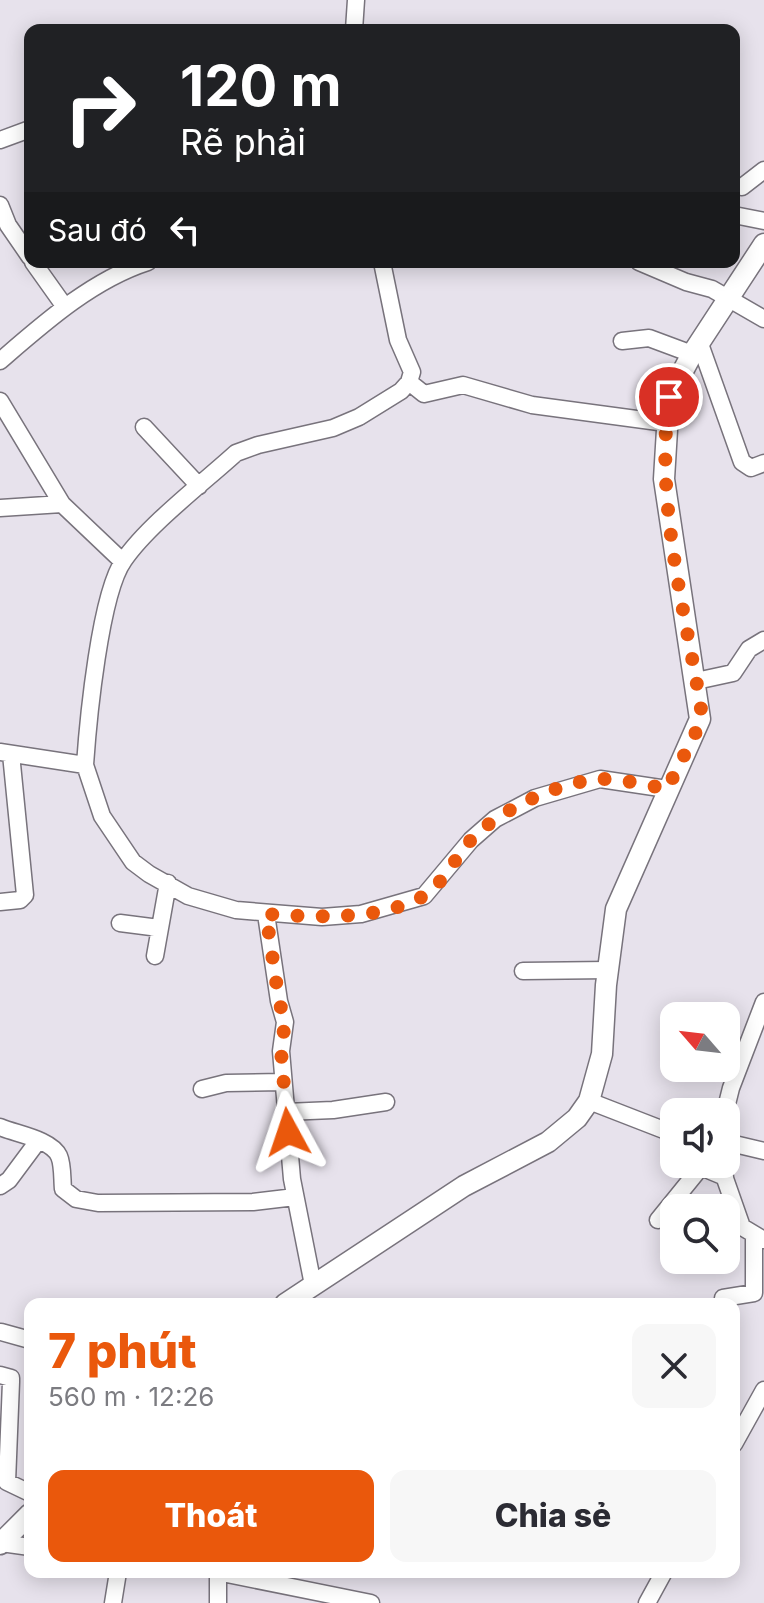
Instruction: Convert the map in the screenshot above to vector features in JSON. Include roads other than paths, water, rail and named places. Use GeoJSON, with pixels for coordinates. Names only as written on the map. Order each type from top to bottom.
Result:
{"type":"FeatureCollection","features":[{"type":"Feature","properties":{"kind":"street"},"geometry":{"type":"LineString","coordinates":[[354,24],[356,0]]}},
{"type":"Feature","properties":{"kind":"street"},"geometry":{"type":"LineString","coordinates":[[0,140],[24,131]]}},
{"type":"Feature","properties":{"kind":"street"},"geometry":{"type":"LineString","coordinates":[[742,187],[764,170]]}},
{"type":"Feature","properties":{"kind":"street"},"geometry":{"type":"LineString","coordinates":[[740,216],[764,221]]}},
{"type":"Feature","properties":{"kind":"street"},"geometry":{"type":"LineString","coordinates":[[2,218],[24,249]]}},
{"type":"Feature","properties":{"kind":"street"},"geometry":{"type":"LineString","coordinates":[[294,1298],[464,1186],[548,1142],[577,1118],[589,1101],[602,1054],[616,909],[700,719],[664,479],[669,397],[764,244]]}},
{"type":"Feature","properties":{"kind":"street"},"geometry":{"type":"LineString","coordinates":[[37,268],[65,307]]}},
{"type":"Feature","properties":{"kind":"street"},"geometry":{"type":"LineString","coordinates":[[0,361],[65,307],[134,268]]}},
{"type":"Feature","properties":{"kind":"street"},"geometry":{"type":"LineString","coordinates":[[383,268],[398,340],[412,372],[409,382],[401,391],[359,417],[333,428],[244,449],[199,486],[122,561],[112,587],[88,716],[85,765],[102,816],[133,862],[188,896],[210,904],[266,914],[322,917],[361,914],[424,896],[471,840],[495,819],[535,798],[600,779],[667,789]]}},
{"type":"Feature","properties":{"kind":"street"},"geometry":{"type":"LineString","coordinates":[[653,268],[712,289],[764,319]]}},
{"type":"Feature","properties":{"kind":"street"},"geometry":{"type":"LineString","coordinates":[[622,341],[649,338],[696,349]]}},
{"type":"Feature","properties":{"kind":"street"},"geometry":{"type":"LineString","coordinates":[[696,349],[742,462],[760,468]]}},
{"type":"Feature","properties":{"kind":"street"},"geometry":{"type":"LineString","coordinates":[[409,382],[424,394],[463,385],[532,405],[666,423]]}},
{"type":"Feature","properties":{"kind":"street"},"geometry":{"type":"LineString","coordinates":[[0,401],[62,504],[122,561]]}},
{"type":"Feature","properties":{"kind":"street"},"geometry":{"type":"LineString","coordinates":[[144,427],[199,486]]}},
{"type":"Feature","properties":{"kind":"street"},"geometry":{"type":"LineString","coordinates":[[0,508],[62,504]]}},
{"type":"Feature","properties":{"kind":"street"},"geometry":{"type":"LineString","coordinates":[[696,681],[733,673],[749,649],[764,640]]}},
{"type":"Feature","properties":{"kind":"street"},"geometry":{"type":"LineString","coordinates":[[0,902],[20,900],[25,895],[6,753],[85,765]]}},
{"type":"Feature","properties":{"kind":"street"},"geometry":{"type":"LineString","coordinates":[[155,956],[168,883]]}},
{"type":"Feature","properties":{"kind":"street"},"geometry":{"type":"LineString","coordinates":[[266,914],[285,1022],[281,1051],[295,1197],[313,1285]]}},
{"type":"Feature","properties":{"kind":"street"},"geometry":{"type":"LineString","coordinates":[[120,923],[159,928]]}},
{"type":"Feature","properties":{"kind":"street"},"geometry":{"type":"LineString","coordinates":[[523,971],[609,970]]}},
{"type":"Feature","properties":{"kind":"street"},"geometry":{"type":"LineString","coordinates":[[729,1098],[764,1002]]}},
{"type":"Feature","properties":{"kind":"street"},"geometry":{"type":"LineString","coordinates":[[202,1089],[226,1083],[283,1082]]}},
{"type":"Feature","properties":{"kind":"street"},"geometry":{"type":"LineString","coordinates":[[589,1101],[660,1129]]}},
{"type":"Feature","properties":{"kind":"street"},"geometry":{"type":"LineString","coordinates":[[286,1112],[333,1110],[386,1102]]}},
{"type":"Feature","properties":{"kind":"street"},"geometry":{"type":"LineString","coordinates":[[0,1127],[38,1141],[59,1157],[63,1189],[76,1199],[98,1203],[253,1202],[295,1197]]}},
{"type":"Feature","properties":{"kind":"street"},"geometry":{"type":"LineString","coordinates":[[0,1186],[9,1180],[38,1141]]}},
{"type":"Feature","properties":{"kind":"street"},"geometry":{"type":"LineString","coordinates":[[740,1145],[764,1151]]}},
{"type":"Feature","properties":{"kind":"street"},"geometry":{"type":"LineString","coordinates":[[658,1220],[692,1178]]}},
{"type":"Feature","properties":{"kind":"street"},"geometry":{"type":"LineString","coordinates":[[723,1298],[754,1293],[759,1238],[738,1220],[725,1178]]}},
{"type":"Feature","properties":{"kind":"street"},"geometry":{"type":"LineString","coordinates":[[1,1332],[24,1338]]}},
{"type":"Feature","properties":{"kind":"street"},"geometry":{"type":"LineString","coordinates":[[0,1375],[11,1378],[6,1479],[10,1485],[24,1491]]}},
{"type":"Feature","properties":{"kind":"street"},"geometry":{"type":"LineString","coordinates":[[740,1433],[764,1390]]}},
{"type":"Feature","properties":{"kind":"street"},"geometry":{"type":"LineString","coordinates":[[0,1543],[24,1520]]}},
{"type":"Feature","properties":{"kind":"street"},"geometry":{"type":"LineString","coordinates":[[0,1543],[24,1546]]}},
{"type":"Feature","properties":{"kind":"street"},"geometry":{"type":"LineString","coordinates":[[113,1603],[117,1578]]}},
{"type":"Feature","properties":{"kind":"street"},"geometry":{"type":"LineString","coordinates":[[217,1578],[218,1603]]}},
{"type":"Feature","properties":{"kind":"street"},"geometry":{"type":"LineString","coordinates":[[247,1578],[371,1603]]}},
{"type":"Feature","properties":{"kind":"street"},"geometry":{"type":"LineString","coordinates":[[647,1603],[661,1578]]}}]}
